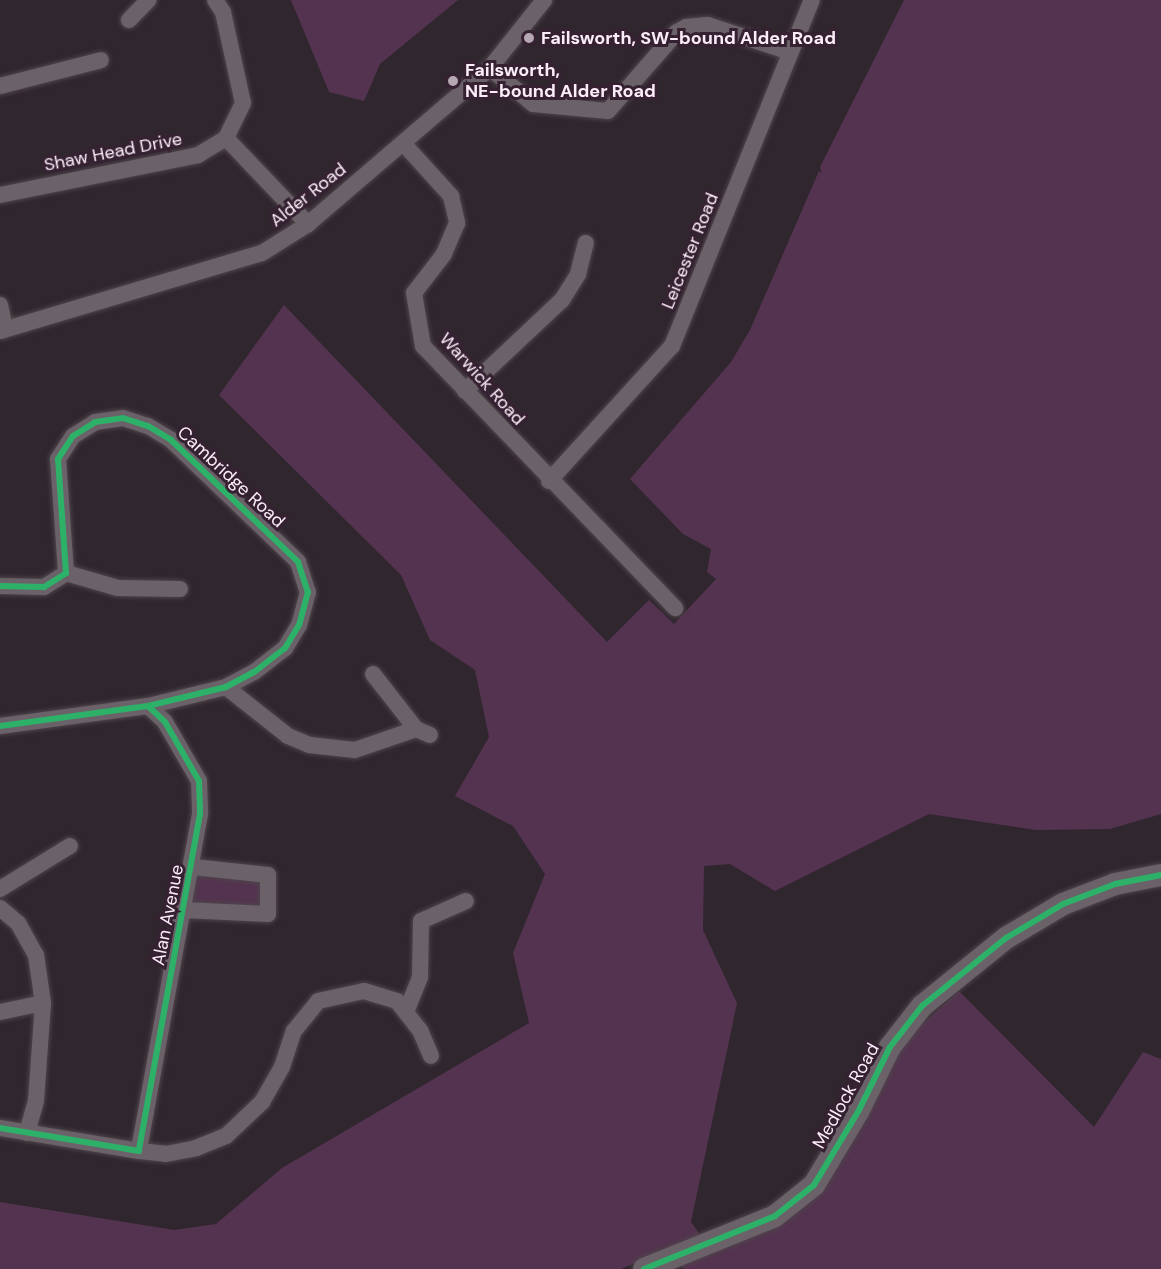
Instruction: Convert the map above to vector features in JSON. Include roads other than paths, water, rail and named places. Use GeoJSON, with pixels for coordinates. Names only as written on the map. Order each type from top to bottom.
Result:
{"type":"FeatureCollection","features":[{"type":"Feature","properties":{"kind":"street"},"geometry":{"type":"LineString","coordinates":[[129,20],[148,0]]}},
{"type":"Feature","properties":{"kind":"street"},"geometry":{"type":"LineString","coordinates":[[215,0],[223,12],[243,103],[226,138],[308,224]]}},
{"type":"Feature","properties":{"kind":"street","name":"Alder Road"},"geometry":{"type":"LineString","coordinates":[[3,330],[262,253],[308,224],[490,68],[544,0]]}},
{"type":"Feature","properties":{"kind":"street","name":"Leicester Road"},"geometry":{"type":"LineString","coordinates":[[549,481],[672,346],[789,52],[812,0]]}},
{"type":"Feature","properties":{"kind":"street"},"geometry":{"type":"LineString","coordinates":[[490,68],[533,104],[608,111],[676,32],[686,27],[708,25],[789,52]]}},
{"type":"Feature","properties":{"kind":"street"},"geometry":{"type":"LineString","coordinates":[[0,86],[101,60]]}},
{"type":"Feature","properties":{"kind":"street","name":"Shaw Head Drive"},"geometry":{"type":"LineString","coordinates":[[0,195],[198,156],[226,138]]}},
{"type":"Feature","properties":{"kind":"street","name":"Warwick Road"},"geometry":{"type":"LineString","coordinates":[[403,143],[452,196],[457,223],[444,254],[414,293],[423,346],[549,481],[675,608]]}},
{"type":"Feature","properties":{"kind":"street"},"geometry":{"type":"LineString","coordinates":[[465,391],[562,300],[578,274],[586,243]]}},
{"type":"Feature","properties":{"kind":"street"},"geometry":{"type":"LineString","coordinates":[[0,305],[3,330]]}},
{"type":"Feature","properties":{"kind":"street","name":"Cambridge Road"},"geometry":{"type":"LineString","coordinates":[[66,573],[58,459],[73,436],[95,422],[123,418],[148,426],[171,440],[265,527],[298,562],[306,577],[308,592],[299,625],[285,648],[226,687],[148,706]]}},
{"type":"Feature","properties":{"kind":"street"},"geometry":{"type":"LineString","coordinates":[[0,586],[44,587],[66,573],[118,588],[180,589]]}},
{"type":"Feature","properties":{"kind":"street"},"geometry":{"type":"LineString","coordinates":[[226,687],[288,736],[309,746],[355,750],[423,732],[373,674]]}},
{"type":"Feature","properties":{"kind":"street"},"geometry":{"type":"LineString","coordinates":[[0,726],[148,706]]}},
{"type":"Feature","properties":{"kind":"street","name":"Alan Avenue"},"geometry":{"type":"LineString","coordinates":[[139,1151],[193,867],[200,814],[199,781],[165,722],[148,706]]}},
{"type":"Feature","properties":{"kind":"street"},"geometry":{"type":"LineString","coordinates":[[0,888],[70,846]]}},
{"type":"Feature","properties":{"kind":"street","name":"Alan Avenue"},"geometry":{"type":"LineString","coordinates":[[184,910],[268,914],[268,875],[193,867]]}},
{"type":"Feature","properties":{"kind":"street","name":"Medlock Road"},"geometry":{"type":"LineString","coordinates":[[644,1269],[776,1216],[814,1185],[859,1110],[890,1047],[922,1006],[1006,938],[1063,904],[1115,884],[1161,875]]}},
{"type":"Feature","properties":{"kind":"street"},"geometry":{"type":"LineString","coordinates":[[406,1012],[420,977],[421,921],[466,901]]}},
{"type":"Feature","properties":{"kind":"street"},"geometry":{"type":"LineString","coordinates":[[0,908],[18,923],[36,955],[43,1003],[36,1101],[27,1133]]}},
{"type":"Feature","properties":{"kind":"street"},"geometry":{"type":"LineString","coordinates":[[0,1128],[166,1154],[196,1148],[226,1136],[262,1102],[282,1067],[294,1031],[318,1001],[364,991],[397,1001],[420,1030],[431,1056]]}},
{"type":"Feature","properties":{"kind":"street"},"geometry":{"type":"LineString","coordinates":[[0,1012],[43,1003]]}},
{"type":"Feature","properties":{"kind":"place","name":"Failsworth, SW-bound Alder Road"},"geometry":{"type":"Point","coordinates":[529,38]}},
{"type":"Feature","properties":{"kind":"place","name":"Failsworth, NE-bound Alder Road"},"geometry":{"type":"Point","coordinates":[453,81]}}]}
